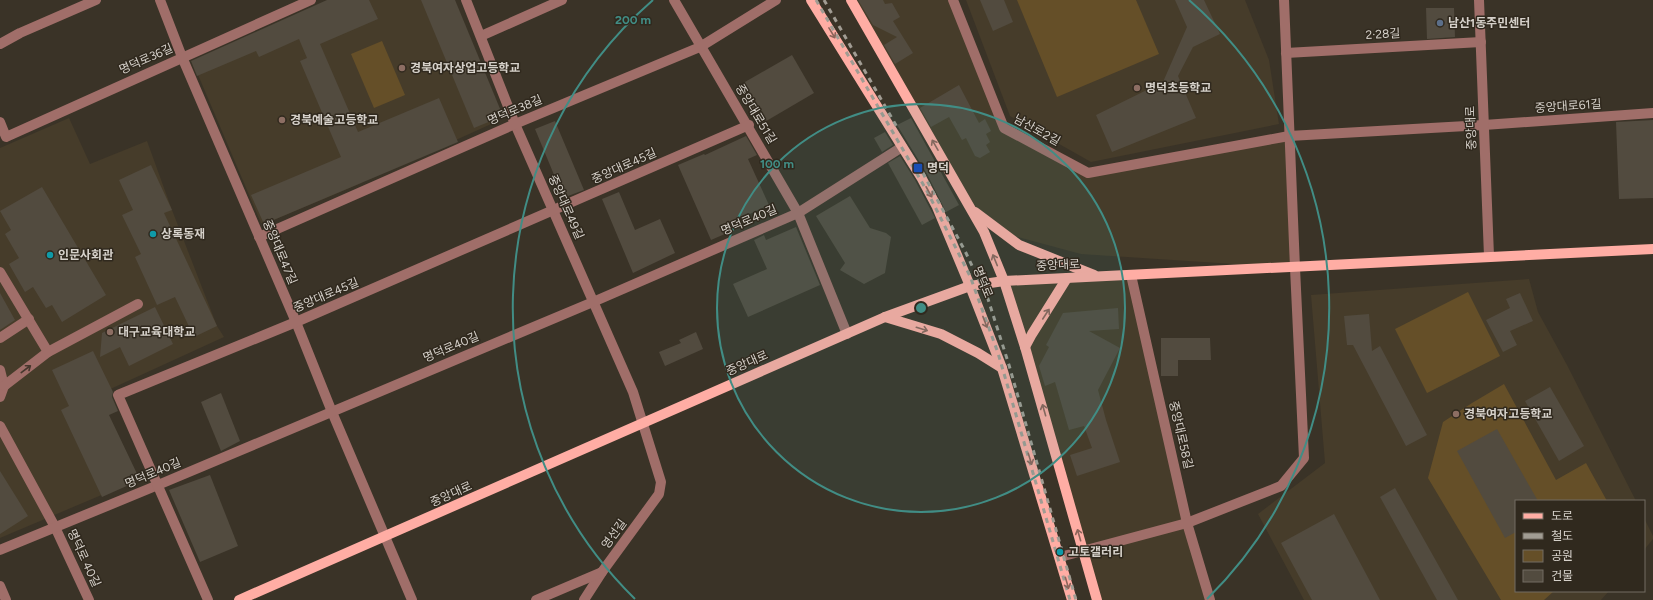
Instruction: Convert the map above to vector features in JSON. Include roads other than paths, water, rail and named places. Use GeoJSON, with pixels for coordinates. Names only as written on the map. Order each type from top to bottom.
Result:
{"type":"FeatureCollection","features":[{"type":"Feature","properties":{"kind":"main road","name":"명덕로"},"geometry":{"type":"LineString","coordinates":[[811,0],[902,147],[937,207],[1002,368],[1072,600]]}},
{"type":"Feature","properties":{"kind":"main road","name":"명덕로"},"geometry":{"type":"LineString","coordinates":[[851,0],[984,232],[1004,281],[1025,347],[1097,600]]}},
{"type":"Feature","properties":{"kind":"main road"},"geometry":{"type":"LineString","coordinates":[[970,209],[1019,245],[1097,276]]}},
{"type":"Feature","properties":{"kind":"main road","name":"중앙대로"},"geometry":{"type":"LineString","coordinates":[[239,600],[386,537],[885,317],[970,286],[1004,281],[1295,268],[1489,256],[1653,249]]}},
{"type":"Feature","properties":{"kind":"main road"},"geometry":{"type":"LineString","coordinates":[[1025,347],[1067,278]]}},
{"type":"Feature","properties":{"kind":"main road"},"geometry":{"type":"LineString","coordinates":[[885,317],[941,334],[978,353],[1002,368]]}},
{"type":"Feature","properties":{"kind":"street"},"geometry":{"type":"LineString","coordinates":[[0,44],[20,32],[96,0]]}},
{"type":"Feature","properties":{"kind":"street","name":"중앙대로47길"},"geometry":{"type":"LineString","coordinates":[[160,0],[182,57],[296,322],[332,412],[412,600]]}},
{"type":"Feature","properties":{"kind":"street","name":"명덕로36길"},"geometry":{"type":"LineString","coordinates":[[0,122],[6,137],[311,0]]}},
{"type":"Feature","properties":{"kind":"street","name":"중앙대로49길"},"geometry":{"type":"LineString","coordinates":[[466,0],[515,124],[633,392],[661,482]]}},
{"type":"Feature","properties":{"kind":"street"},"geometry":{"type":"LineString","coordinates":[[481,36],[562,0]]}},
{"type":"Feature","properties":{"kind":"street","name":"중앙대로51길"},"geometry":{"type":"LineString","coordinates":[[674,0],[700,47],[749,126],[798,213],[847,334]]}},
{"type":"Feature","properties":{"kind":"street","name":"명덕로38길"},"geometry":{"type":"LineString","coordinates":[[259,237],[515,124],[700,47],[776,0]]}},
{"type":"Feature","properties":{"kind":"street","name":"남산로2길"},"geometry":{"type":"LineString","coordinates":[[953,0],[1004,128],[1088,173],[1290,136]]}},
{"type":"Feature","properties":{"kind":"street"},"geometry":{"type":"LineString","coordinates":[[1060,557],[1187,523],[1281,486],[1304,458],[1284,0]]}},
{"type":"Feature","properties":{"kind":"street","name":"중앙대로"},"geometry":{"type":"LineString","coordinates":[[1480,0],[1489,256]]}},
{"type":"Feature","properties":{"kind":"street","name":"2·28길"},"geometry":{"type":"LineString","coordinates":[[1286,53],[1481,42]]}},
{"type":"Feature","properties":{"kind":"street","name":"중앙대로61길"},"geometry":{"type":"LineString","coordinates":[[1484,125],[1653,113]]}},
{"type":"Feature","properties":{"kind":"street"},"geometry":{"type":"LineString","coordinates":[[1290,136],[1484,125]]}},
{"type":"Feature","properties":{"kind":"street","name":"중앙대로45길"},"geometry":{"type":"LineString","coordinates":[[208,600],[118,395],[296,322],[749,126]]}},
{"type":"Feature","properties":{"kind":"street","name":"명덕로40길"},"geometry":{"type":"LineString","coordinates":[[0,550],[56,528],[593,302],[798,213],[902,147]]}},
{"type":"Feature","properties":{"kind":"street"},"geometry":{"type":"LineString","coordinates":[[0,272],[48,352]]}},
{"type":"Feature","properties":{"kind":"street","name":"중앙대로58길"},"geometry":{"type":"LineString","coordinates":[[1131,275],[1187,523],[1210,600]]}},
{"type":"Feature","properties":{"kind":"street"},"geometry":{"type":"LineString","coordinates":[[4,386],[48,352],[138,304]]}},
{"type":"Feature","properties":{"kind":"street"},"geometry":{"type":"LineString","coordinates":[[0,338],[29,319]]}},
{"type":"Feature","properties":{"kind":"street"},"geometry":{"type":"LineString","coordinates":[[0,370],[4,386],[0,397]]}},
{"type":"Feature","properties":{"kind":"street","name":"명덕로 40길"},"geometry":{"type":"LineString","coordinates":[[0,426],[56,528],[89,600]]}},
{"type":"Feature","properties":{"kind":"street","name":"영선길"},"geometry":{"type":"LineString","coordinates":[[584,600],[602,572],[660,494],[661,482]]}},
{"type":"Feature","properties":{"kind":"street"},"geometry":{"type":"LineString","coordinates":[[536,600],[602,572]]}},
{"type":"Feature","properties":{"kind":"street"},"geometry":{"type":"LineString","coordinates":[[0,586],[6,600]]}},
{"type":"Feature","properties":{"kind":"railway"},"geometry":{"type":"LineString","coordinates":[[816,0],[927,191],[970,276],[998,353],[1070,600]]}},
{"type":"Feature","properties":{"kind":"railway"},"geometry":{"type":"LineString","coordinates":[[824,0],[897,127]]}},
{"type":"Feature","properties":{"kind":"railway"},"geometry":{"type":"LineString","coordinates":[[918,164],[965,251],[988,299],[1009,365],[1076,600]]}},
{"type":"Feature","properties":{"kind":"place","name":"남산1동주민센터"},"geometry":{"type":"Point","coordinates":[1440,23]}},
{"type":"Feature","properties":{"kind":"place","name":"경북여자상업고등학교"},"geometry":{"type":"Point","coordinates":[402,68]}},
{"type":"Feature","properties":{"kind":"place","name":"명덕초등학교"},"geometry":{"type":"Point","coordinates":[1137,88]}},
{"type":"Feature","properties":{"kind":"place","name":"경북예술고등학교"},"geometry":{"type":"Point","coordinates":[282,120]}},
{"type":"Feature","properties":{"kind":"place","name":"명덕"},"geometry":{"type":"Point","coordinates":[918,168]}},
{"type":"Feature","properties":{"kind":"place","name":"상록동재"},"geometry":{"type":"Point","coordinates":[153,234]}},
{"type":"Feature","properties":{"kind":"place","name":"인문사회관"},"geometry":{"type":"Point","coordinates":[50,255]}},
{"type":"Feature","properties":{"kind":"place","name":"대구교육대학교"},"geometry":{"type":"Point","coordinates":[110,332]}},
{"type":"Feature","properties":{"kind":"place","name":"경북여자고등학교"},"geometry":{"type":"Point","coordinates":[1456,414]}},
{"type":"Feature","properties":{"kind":"place","name":"고토갤러리"},"geometry":{"type":"Point","coordinates":[1060,552]}}]}
